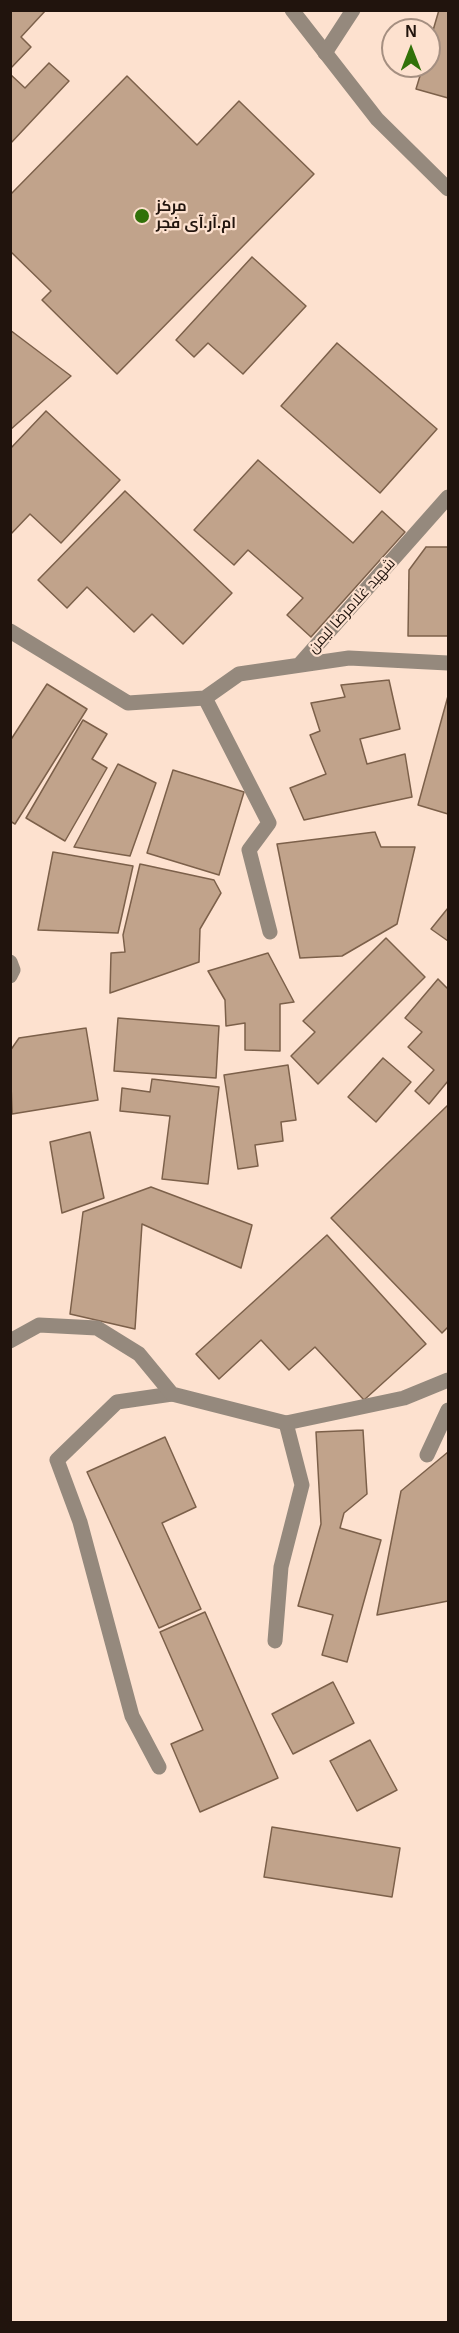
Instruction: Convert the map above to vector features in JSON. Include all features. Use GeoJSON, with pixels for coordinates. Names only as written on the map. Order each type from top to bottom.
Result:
{"type":"FeatureCollection","features":[{"type":"Feature","properties":{"kind":"street"},"geometry":{"type":"LineString","coordinates":[[292,10],[377,119],[448,189]]}},
{"type":"Feature","properties":{"kind":"street"},"geometry":{"type":"LineString","coordinates":[[325,53],[352,10]]}},
{"type":"Feature","properties":{"kind":"street","name":"شهید غلامرضا لیمن"},"geometry":{"type":"LineString","coordinates":[[205,698],[239,674],[300,664],[448,497]]}},
{"type":"Feature","properties":{"kind":"street"},"geometry":{"type":"LineString","coordinates":[[10,631],[128,703],[205,698],[269,823],[249,850],[270,933]]}},
{"type":"Feature","properties":{"kind":"street"},"geometry":{"type":"LineString","coordinates":[[300,664],[349,658],[448,663]]}},
{"type":"Feature","properties":{"kind":"street"},"geometry":{"type":"LineString","coordinates":[[10,962],[13,970],[10,976]]}},
{"type":"Feature","properties":{"kind":"street"},"geometry":{"type":"LineString","coordinates":[[10,1341],[39,1325],[97,1328],[139,1354],[172,1394]]}},
{"type":"Feature","properties":{"kind":"street"},"geometry":{"type":"LineString","coordinates":[[159,1767],[132,1716],[80,1522],[57,1460],[117,1402],[172,1394],[286,1423],[404,1398],[448,1380]]}},
{"type":"Feature","properties":{"kind":"street"},"geometry":{"type":"LineString","coordinates":[[427,1455],[448,1410]]}},
{"type":"Feature","properties":{"kind":"street"},"geometry":{"type":"LineString","coordinates":[[274,1641],[281,1567],[302,1485],[286,1423]]}},
{"type":"Feature","properties":{"kind":"building"},"geometry":{"type":"Polygon","coordinates":[[[10,10],[46,10],[21,37],[31,47],[10,69],[10,10]]]}},
{"type":"Feature","properties":{"kind":"building"},"geometry":{"type":"Polygon","coordinates":[[[439,10],[448,10],[448,98],[416,89],[419,78],[441,78],[441,18],[437,18],[439,10]]]}},
{"type":"Feature","properties":{"kind":"building"},"geometry":{"type":"Polygon","coordinates":[[[49,63],[69,81],[10,144],[10,74],[25,88],[49,63]]]}},
{"type":"Feature","properties":{"kind":"building"},"geometry":{"type":"Polygon","coordinates":[[[127,76],[197,145],[239,101],[314,174],[117,374],[42,300],[51,291],[10,251],[10,195],[127,76]]]}},
{"type":"Feature","properties":{"kind":"building"},"geometry":{"type":"Polygon","coordinates":[[[252,257],[306,306],[243,374],[208,343],[194,357],[176,340],[252,257]]]}},
{"type":"Feature","properties":{"kind":"building"},"geometry":{"type":"Polygon","coordinates":[[[10,330],[71,376],[10,430],[10,330]]]}},
{"type":"Feature","properties":{"kind":"building"},"geometry":{"type":"Polygon","coordinates":[[[337,343],[437,429],[380,493],[281,406],[337,343]]]}},
{"type":"Feature","properties":{"kind":"building"},"geometry":{"type":"Polygon","coordinates":[[[46,411],[120,480],[61,543],[30,514],[10,535],[10,449],[46,411]]]}},
{"type":"Feature","properties":{"kind":"building"},"geometry":{"type":"Polygon","coordinates":[[[258,460],[353,543],[382,511],[405,532],[311,637],[287,615],[303,598],[248,550],[234,565],[194,530],[258,460]]]}},
{"type":"Feature","properties":{"kind":"building"},"geometry":{"type":"Polygon","coordinates":[[[125,491],[232,593],[183,644],[152,614],[134,632],[87,587],[67,608],[38,580],[125,491]]]}},
{"type":"Feature","properties":{"kind":"building"},"geometry":{"type":"Polygon","coordinates":[[[426,547],[448,547],[448,636],[408,636],[409,570],[426,547]]]}},
{"type":"Feature","properties":{"kind":"building"},"geometry":{"type":"Polygon","coordinates":[[[389,680],[400,729],[360,739],[367,764],[405,754],[412,797],[304,820],[290,788],[326,774],[310,735],[320,731],[311,703],[345,697],[341,685],[389,680]]]}},
{"type":"Feature","properties":{"kind":"building"},"geometry":{"type":"Polygon","coordinates":[[[47,684],[87,709],[15,824],[10,821],[10,741],[47,684]]]}},
{"type":"Feature","properties":{"kind":"building"},"geometry":{"type":"Polygon","coordinates":[[[448,696],[448,814],[418,805],[448,696]]]}},
{"type":"Feature","properties":{"kind":"building"},"geometry":{"type":"Polygon","coordinates":[[[83,720],[107,734],[92,759],[107,768],[65,841],[26,818],[83,720]]]}},
{"type":"Feature","properties":{"kind":"building"},"geometry":{"type":"Polygon","coordinates":[[[118,764],[156,783],[130,856],[74,847],[118,764]]]}},
{"type":"Feature","properties":{"kind":"building"},"geometry":{"type":"Polygon","coordinates":[[[173,770],[244,792],[219,875],[147,853],[173,770]]]}},
{"type":"Feature","properties":{"kind":"building"},"geometry":{"type":"Polygon","coordinates":[[[375,832],[381,847],[415,847],[397,924],[342,956],[300,958],[277,844],[375,832]]]}},
{"type":"Feature","properties":{"kind":"building"},"geometry":{"type":"Polygon","coordinates":[[[53,852],[133,866],[118,933],[38,930],[53,852]]]}},
{"type":"Feature","properties":{"kind":"building"},"geometry":{"type":"Polygon","coordinates":[[[140,864],[214,880],[221,893],[200,929],[199,962],[110,993],[111,953],[125,952],[123,935],[140,864]]]}},
{"type":"Feature","properties":{"kind":"building"},"geometry":{"type":"Polygon","coordinates":[[[448,908],[448,941],[431,929],[448,908]]]}},
{"type":"Feature","properties":{"kind":"building"},"geometry":{"type":"Polygon","coordinates":[[[386,938],[425,977],[318,1084],[291,1056],[315,1032],[303,1021],[386,938]]]}},
{"type":"Feature","properties":{"kind":"building"},"geometry":{"type":"Polygon","coordinates":[[[268,953],[294,1002],[280,1004],[280,1051],[245,1050],[245,1023],[226,1026],[225,1000],[208,971],[268,953]]]}},
{"type":"Feature","properties":{"kind":"building"},"geometry":{"type":"Polygon","coordinates":[[[438,979],[448,989],[448,1081],[429,1104],[415,1091],[434,1070],[408,1047],[422,1032],[405,1018],[438,979]]]}},
{"type":"Feature","properties":{"kind":"building"},"geometry":{"type":"Polygon","coordinates":[[[118,1018],[219,1026],[216,1078],[114,1071],[118,1018]]]}},
{"type":"Feature","properties":{"kind":"building"},"geometry":{"type":"Polygon","coordinates":[[[86,1028],[98,1100],[12,1114],[10,1051],[19,1038],[86,1028]]]}},
{"type":"Feature","properties":{"kind":"building"},"geometry":{"type":"Polygon","coordinates":[[[383,1058],[411,1082],[376,1122],[348,1097],[383,1058]]]}},
{"type":"Feature","properties":{"kind":"building"},"geometry":{"type":"Polygon","coordinates":[[[288,1065],[296,1120],[281,1122],[283,1141],[255,1145],[258,1166],[238,1169],[224,1075],[288,1065]]]}},
{"type":"Feature","properties":{"kind":"building"},"geometry":{"type":"Polygon","coordinates":[[[152,1079],[219,1087],[208,1184],[162,1179],[170,1116],[120,1111],[122,1088],[150,1092],[152,1079]]]}},
{"type":"Feature","properties":{"kind":"building"},"geometry":{"type":"Polygon","coordinates":[[[448,1105],[448,1327],[442,1333],[331,1218],[448,1105]]]}},
{"type":"Feature","properties":{"kind":"building"},"geometry":{"type":"Polygon","coordinates":[[[90,1132],[104,1198],[62,1213],[50,1142],[90,1132]]]}},
{"type":"Feature","properties":{"kind":"building"},"geometry":{"type":"Polygon","coordinates":[[[151,1187],[252,1225],[241,1268],[142,1224],[135,1329],[70,1314],[83,1212],[151,1187]]]}},
{"type":"Feature","properties":{"kind":"building"},"geometry":{"type":"Polygon","coordinates":[[[327,1235],[426,1344],[364,1400],[315,1347],[289,1370],[261,1340],[219,1379],[196,1354],[327,1235]]]}},
{"type":"Feature","properties":{"kind":"building"},"geometry":{"type":"Polygon","coordinates":[[[363,1430],[367,1494],[344,1513],[340,1528],[381,1540],[347,1662],[322,1655],[333,1615],[298,1606],[321,1524],[316,1432],[363,1430]]]}},
{"type":"Feature","properties":{"kind":"building"},"geometry":{"type":"Polygon","coordinates":[[[165,1437],[196,1507],[162,1523],[201,1609],[159,1628],[87,1472],[165,1437]]]}},
{"type":"Feature","properties":{"kind":"building"},"geometry":{"type":"Polygon","coordinates":[[[448,1452],[448,1601],[377,1615],[401,1491],[448,1452]]]}},
{"type":"Feature","properties":{"kind":"building"},"geometry":{"type":"Polygon","coordinates":[[[205,1612],[278,1778],[200,1812],[171,1744],[203,1730],[160,1632],[205,1612]]]}},
{"type":"Feature","properties":{"kind":"building"},"geometry":{"type":"Polygon","coordinates":[[[333,1682],[354,1723],[293,1754],[272,1714],[333,1682]]]}},
{"type":"Feature","properties":{"kind":"building"},"geometry":{"type":"Polygon","coordinates":[[[370,1740],[397,1790],[357,1811],[330,1761],[370,1740]]]}},
{"type":"Feature","properties":{"kind":"building"},"geometry":{"type":"Polygon","coordinates":[[[272,1827],[400,1848],[392,1897],[264,1877],[272,1827]]]}},
{"type":"Feature","properties":{"kind":"place","name":"مرکز ام.آر.آی فجر"},"geometry":{"type":"Point","coordinates":[142,216]}}]}
